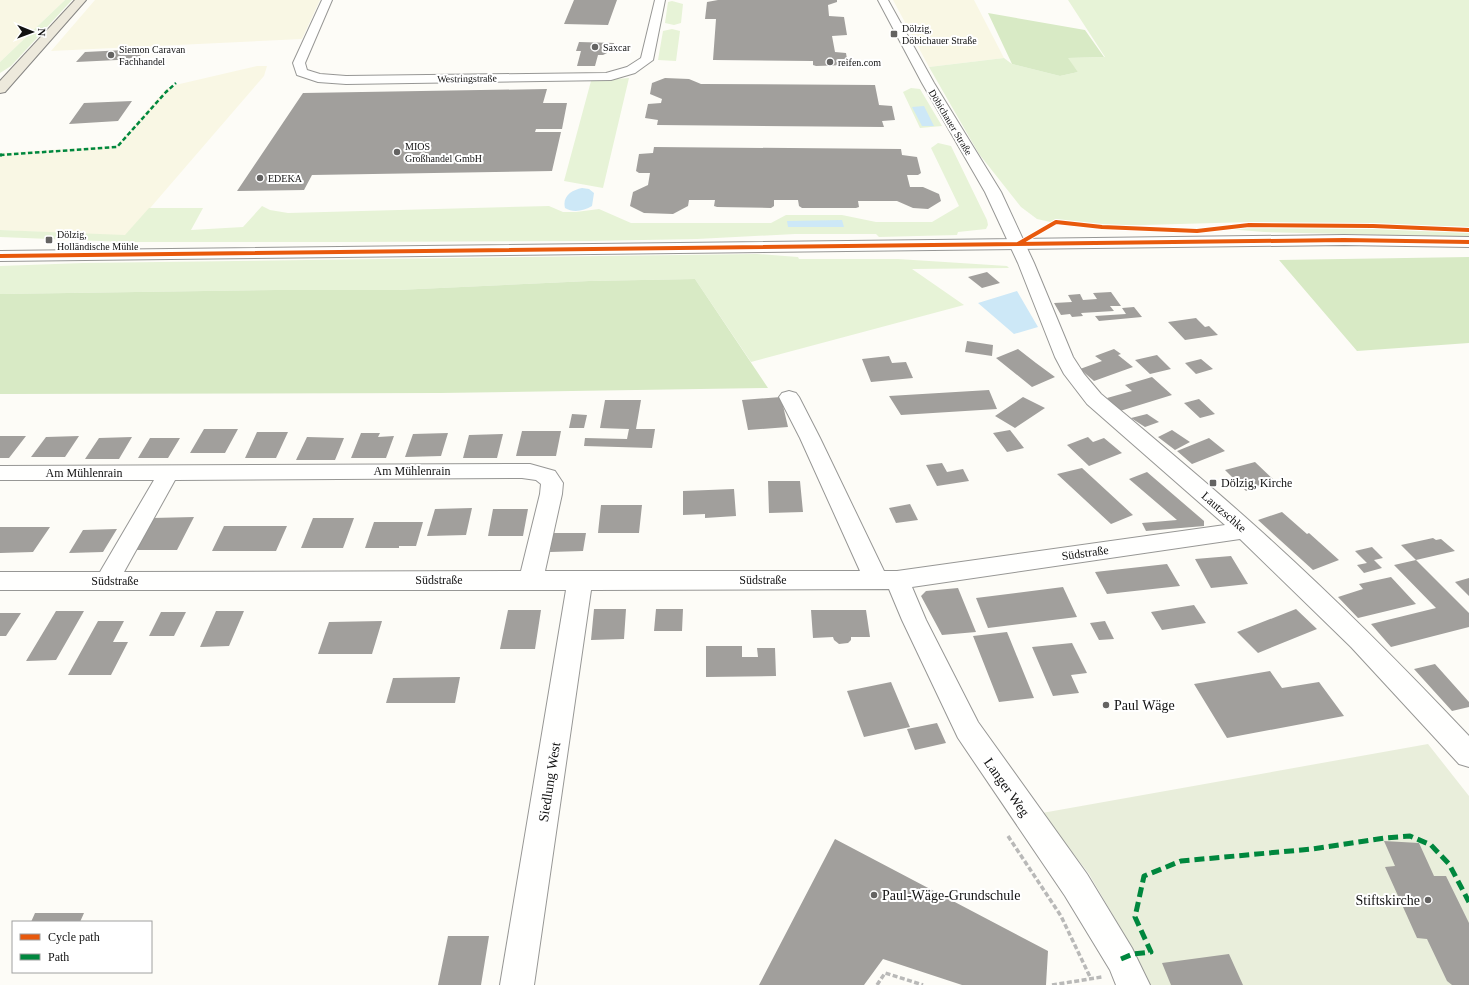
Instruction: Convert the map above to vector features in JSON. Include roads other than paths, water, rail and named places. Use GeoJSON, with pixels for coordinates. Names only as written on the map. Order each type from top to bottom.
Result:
{"type":"FeatureCollection","features":[{"type":"Feature","properties":{"kind":"main road"},"geometry":{"type":"LineString","coordinates":[[0,89],[81,0]]}},
{"type":"Feature","properties":{"kind":"street","name":"Westringstraße"},"geometry":{"type":"LineString","coordinates":[[327,0],[299,63],[301,72],[318,78],[346,80],[607,77],[631,70],[647,60],[660,0]]}},
{"type":"Feature","properties":{"kind":"street","name":"Döbichauer Straße"},"geometry":{"type":"LineString","coordinates":[[883,0],[928,84],[993,192],[1017,244]]}},
{"type":"Feature","properties":{"kind":"street"},"geometry":{"type":"LineString","coordinates":[[0,256],[1344,240],[1469,242]]}},
{"type":"Feature","properties":{"kind":"street","name":"Lautzschke"},"geometry":{"type":"LineString","coordinates":[[1017,244],[1064,357],[1071,370],[1094,399],[1246,530],[1408,688],[1469,755]]}},
{"type":"Feature","properties":{"kind":"street"},"geometry":{"type":"LineString","coordinates":[[789,397],[887,580]]}},
{"type":"Feature","properties":{"kind":"street","name":"Am Mühlenrain"},"geometry":{"type":"LineString","coordinates":[[0,473],[522,471],[546,475],[552,483],[551,494],[531,580]]}},
{"type":"Feature","properties":{"kind":"street"},"geometry":{"type":"LineString","coordinates":[[107,581],[169,472]]}},
{"type":"Feature","properties":{"kind":"street","name":"Südstraße"},"geometry":{"type":"LineString","coordinates":[[0,581],[887,580],[1246,530]]}},
{"type":"Feature","properties":{"kind":"street","name":"Siedlung West"},"geometry":{"type":"LineString","coordinates":[[517,985],[580,580]]}},
{"type":"Feature","properties":{"kind":"street","name":"Langer Weg"},"geometry":{"type":"LineString","coordinates":[[887,580],[914,620],[968,730],[1076,885],[1121,958],[1130,979]]}},
{"type":"Feature","properties":{"kind":"water"},"geometry":{"type":"Polygon","coordinates":[[[924,106],[934,126],[922,126],[912,107],[924,106]]]}},
{"type":"Feature","properties":{"kind":"water"},"geometry":{"type":"Polygon","coordinates":[[[582,188],[589,189],[594,193],[592,206],[578,211],[568,210],[565,208],[564,204],[566,197],[571,192],[582,188]]]}},
{"type":"Feature","properties":{"kind":"water"},"geometry":{"type":"Polygon","coordinates":[[[842,220],[844,227],[788,227],[787,221],[842,220]]]}},
{"type":"Feature","properties":{"kind":"water"},"geometry":{"type":"Polygon","coordinates":[[[1017,291],[1038,327],[1014,334],[978,303],[1017,291]]]}},
{"type":"Feature","properties":{"kind":"place","name":"Dölzig, Döbichauer Straße"},"geometry":{"type":"Point","coordinates":[894,34]}},
{"type":"Feature","properties":{"kind":"place","name":"Saxcar"},"geometry":{"type":"Point","coordinates":[595,47]}},
{"type":"Feature","properties":{"kind":"place","name":"Siemon Caravan Fachhandel"},"geometry":{"type":"Point","coordinates":[111,55]}},
{"type":"Feature","properties":{"kind":"place","name":"reifen.com"},"geometry":{"type":"Point","coordinates":[830,62]}},
{"type":"Feature","properties":{"kind":"place","name":"MIOS Großhandel GmbH"},"geometry":{"type":"Point","coordinates":[397,152]}},
{"type":"Feature","properties":{"kind":"place","name":"EDEKA"},"geometry":{"type":"Point","coordinates":[260,178]}},
{"type":"Feature","properties":{"kind":"place","name":"Dölzig, Holländische Mühle"},"geometry":{"type":"Point","coordinates":[49,240]}},
{"type":"Feature","properties":{"kind":"place","name":"Dölzig, Kirche"},"geometry":{"type":"Point","coordinates":[1213,483]}},
{"type":"Feature","properties":{"kind":"place","name":"Paul Wäge"},"geometry":{"type":"Point","coordinates":[1106,705]}},
{"type":"Feature","properties":{"kind":"place","name":"Paul-Wäge-Grundschule"},"geometry":{"type":"Point","coordinates":[874,895]}},
{"type":"Feature","properties":{"kind":"place","name":"Stiftskirche"},"geometry":{"type":"Point","coordinates":[1428,900]}}]}
